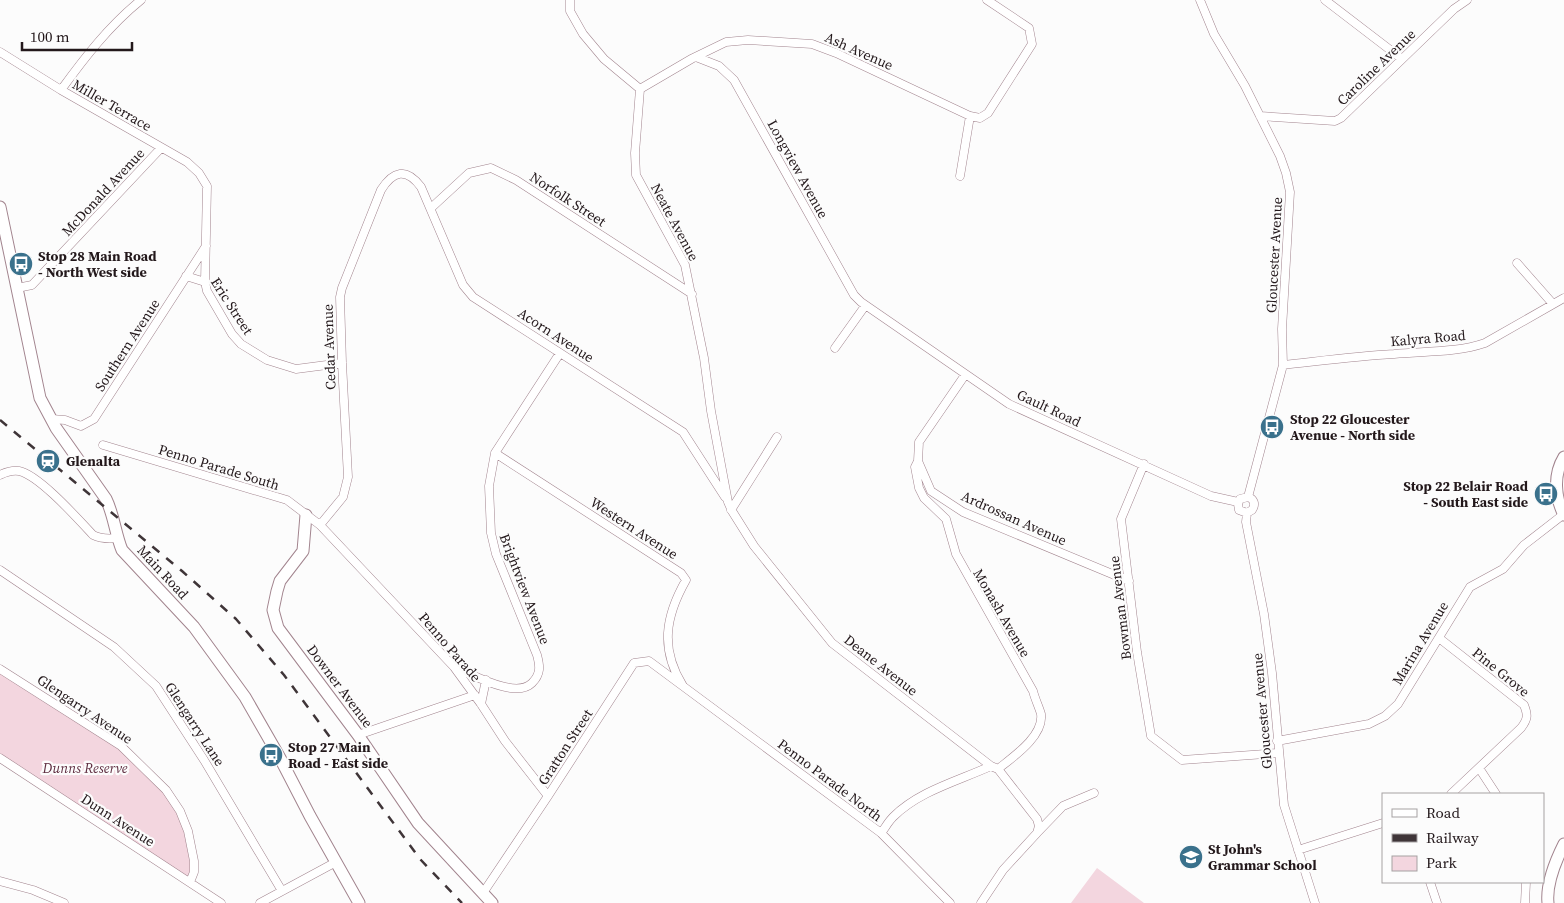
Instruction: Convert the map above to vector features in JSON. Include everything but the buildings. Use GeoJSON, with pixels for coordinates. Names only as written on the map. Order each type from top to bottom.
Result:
{"type":"FeatureCollection","features":[{"type":"Feature","properties":{"kind":"main road","name":"Main Road"},"geometry":{"type":"LineString","coordinates":[[0,207],[40,398],[56,428],[106,498],[116,538],[122,550],[194,627],[245,697],[359,903]]}},
{"type":"Feature","properties":{"kind":"main road"},"geometry":{"type":"LineString","coordinates":[[1564,457],[1557,477],[1556,493],[1564,514]]}},
{"type":"Feature","properties":{"kind":"main road","name":"Downer Avenue"},"geometry":{"type":"LineString","coordinates":[[306,514],[303,551],[280,581],[273,610],[278,628],[358,735],[418,823],[492,903]]}},
{"type":"Feature","properties":{"kind":"main road"},"geometry":{"type":"LineString","coordinates":[[1548,903],[1547,897],[1552,876],[1564,844]]}},
{"type":"Feature","properties":{"kind":"street"},"geometry":{"type":"LineString","coordinates":[[61,90],[92,48],[121,17],[141,0]]}},
{"type":"Feature","properties":{"kind":"street"},"geometry":{"type":"LineString","coordinates":[[570,0],[570,11],[584,34],[604,59],[640,89]]}},
{"type":"Feature","properties":{"kind":"street","name":"Gloucester Avenue"},"geometry":{"type":"LineString","coordinates":[[1200,0],[1214,34],[1260,116],[1283,164],[1290,192],[1282,329],[1283,365],[1248,497]]}},
{"type":"Feature","properties":{"kind":"street"},"geometry":{"type":"LineString","coordinates":[[1325,0],[1402,59]]}},
{"type":"Feature","properties":{"kind":"street","name":"Caroline Avenue"},"geometry":{"type":"LineString","coordinates":[[1260,116],[1335,121],[1347,114],[1454,10],[1468,0]]}},
{"type":"Feature","properties":{"kind":"street"},"geometry":{"type":"LineString","coordinates":[[960,176],[970,116],[980,118],[988,113],[1032,44],[1032,35],[1029,28],[992,1]]}},
{"type":"Feature","properties":{"kind":"street","name":"Ash Avenue"},"geometry":{"type":"LineString","coordinates":[[640,89],[726,42],[748,40],[812,44],[836,53],[970,116]]}},
{"type":"Feature","properties":{"kind":"street","name":"Miller Terrace"},"geometry":{"type":"LineString","coordinates":[[0,52],[61,90],[187,162],[207,186],[207,245]]}},
{"type":"Feature","properties":{"kind":"street","name":"Longview Avenue"},"geometry":{"type":"LineString","coordinates":[[696,57],[719,66],[734,80],[854,294],[865,306]]}},
{"type":"Feature","properties":{"kind":"street","name":"Neate Avenue"},"geometry":{"type":"LineString","coordinates":[[640,89],[636,175],[685,265],[692,294],[704,358],[711,411],[731,510]]}},
{"type":"Feature","properties":{"kind":"street","name":"McDonald Avenue"},"geometry":{"type":"LineString","coordinates":[[17,288],[32,285],[161,148]]}},
{"type":"Feature","properties":{"kind":"street","name":"Norfolk Street"},"geometry":{"type":"LineString","coordinates":[[431,208],[469,173],[491,168],[516,180],[692,294]]}},
{"type":"Feature","properties":{"kind":"street","name":"Acorn Avenue"},"geometry":{"type":"LineString","coordinates":[[397,174],[406,174],[414,178],[421,187],[463,285],[473,297],[683,432],[728,502]]}},
{"type":"Feature","properties":{"kind":"street","name":"Cedar Avenue"},"geometry":{"type":"LineString","coordinates":[[320,525],[342,497],[348,477],[340,297],[381,190],[388,179],[397,174]]}},
{"type":"Feature","properties":{"kind":"street"},"geometry":{"type":"LineString","coordinates":[[205,282],[207,245]]}},
{"type":"Feature","properties":{"kind":"street","name":"Southern Avenue"},"geometry":{"type":"LineString","coordinates":[[51,419],[65,420],[81,426],[94,419],[207,245]]}},
{"type":"Feature","properties":{"kind":"street"},"geometry":{"type":"LineString","coordinates":[[1517,263],[1553,304]]}},
{"type":"Feature","properties":{"kind":"street","name":"Eric Street"},"geometry":{"type":"LineString","coordinates":[[186,276],[205,282],[207,291],[232,334],[241,344],[267,360],[296,369],[342,363]]}},
{"type":"Feature","properties":{"kind":"street","name":"Kalyra Road"},"geometry":{"type":"LineString","coordinates":[[1283,365],[1370,355],[1470,347],[1485,343],[1564,298]]}},
{"type":"Feature","properties":{"kind":"street"},"geometry":{"type":"LineString","coordinates":[[835,348],[865,306]]}},
{"type":"Feature","properties":{"kind":"street","name":"Gault Road"},"geometry":{"type":"LineString","coordinates":[[865,306],[1009,404],[1211,496],[1238,502]]}},
{"type":"Feature","properties":{"kind":"street","name":"Brightview Avenue"},"geometry":{"type":"LineString","coordinates":[[454,668],[503,687],[518,689],[529,686],[538,677],[540,665],[496,554],[490,532],[489,486],[495,453],[560,353]]}},
{"type":"Feature","properties":{"kind":"street"},"geometry":{"type":"LineString","coordinates":[[918,461],[919,442],[966,375]]}},
{"type":"Feature","properties":{"kind":"street"},"geometry":{"type":"LineString","coordinates":[[731,510],[777,437]]}},
{"type":"Feature","properties":{"kind":"street","name":"Penno Parade South"},"geometry":{"type":"LineString","coordinates":[[103,445],[287,500],[320,525]]}},
{"type":"Feature","properties":{"kind":"street","name":"Western Avenue"},"geometry":{"type":"LineString","coordinates":[[495,453],[681,573],[686,580],[675,598],[667,626],[668,650],[677,676],[684,688]]}},
{"type":"Feature","properties":{"kind":"street","name":"Ardrossan Avenue"},"geometry":{"type":"LineString","coordinates":[[918,461],[931,491],[963,512],[1129,581]]}},
{"type":"Feature","properties":{"kind":"street","name":"Monash Avenue"},"geometry":{"type":"LineString","coordinates":[[881,833],[892,818],[933,790],[994,768],[1021,751],[1038,731],[1041,715],[1033,691],[956,554],[946,519],[924,498],[919,488],[915,467],[918,461]]}},
{"type":"Feature","properties":{"kind":"street","name":"Bowman Avenue"},"geometry":{"type":"LineString","coordinates":[[1144,464],[1121,519],[1137,652],[1151,736],[1182,760],[1278,753]]}},
{"type":"Feature","properties":{"kind":"street"},"geometry":{"type":"LineString","coordinates":[[0,475],[16,471],[28,475],[61,500],[93,535],[98,538],[116,538]]}},
{"type":"Feature","properties":{"kind":"street"},"geometry":{"type":"LineString","coordinates":[[1248,497],[1253,500],[1254,507],[1247,513],[1239,510],[1238,502],[1242,498],[1248,497]]}},
{"type":"Feature","properties":{"kind":"street","name":"Deane Avenue"},"geometry":{"type":"LineString","coordinates":[[731,510],[754,546],[832,643],[994,768],[1037,819],[1039,826],[1037,833]]}},
{"type":"Feature","properties":{"kind":"street","name":"Gloucester Avenue"},"geometry":{"type":"LineString","coordinates":[[1247,513],[1246,522],[1264,614],[1272,673],[1284,805],[1315,903]]}},
{"type":"Feature","properties":{"kind":"street","name":"Marina Avenue"},"geometry":{"type":"LineString","coordinates":[[1277,741],[1369,724],[1385,716],[1398,704],[1470,587],[1503,569],[1524,545],[1564,514]]}},
{"type":"Feature","properties":{"kind":"street","name":"Penno Parade"},"geometry":{"type":"LineString","coordinates":[[320,525],[454,668],[475,695],[505,741],[548,796]]}},
{"type":"Feature","properties":{"kind":"street","name":"Glengarry Lane"},"geometry":{"type":"LineString","coordinates":[[0,570],[114,647],[156,686],[204,760],[282,891]]}},
{"type":"Feature","properties":{"kind":"street","name":"Pine Grove"},"geometry":{"type":"LineString","coordinates":[[1439,638],[1524,705],[1528,715],[1522,728],[1452,793]]}},
{"type":"Feature","properties":{"kind":"street","name":"Gratton Street"},"geometry":{"type":"LineString","coordinates":[[483,893],[634,663],[649,662],[684,688]]}},
{"type":"Feature","properties":{"kind":"street","name":"Glengarry Avenue"},"geometry":{"type":"LineString","coordinates":[[0,669],[121,746],[166,790],[180,811],[188,832],[194,861],[194,872],[190,882]]}},
{"type":"Feature","properties":{"kind":"street"},"geometry":{"type":"LineString","coordinates":[[481,704],[486,680]]}},
{"type":"Feature","properties":{"kind":"street","name":"Penno Parade North"},"geometry":{"type":"LineString","coordinates":[[684,688],[881,833],[950,903]]}},
{"type":"Feature","properties":{"kind":"street"},"geometry":{"type":"LineString","coordinates":[[358,735],[475,695]]}},
{"type":"Feature","properties":{"kind":"street","name":"Dunn Avenue"},"geometry":{"type":"LineString","coordinates":[[0,758],[222,903]]}},
{"type":"Feature","properties":{"kind":"street"},"geometry":{"type":"LineString","coordinates":[[1479,768],[1495,793]]}},
{"type":"Feature","properties":{"kind":"street"},"geometry":{"type":"LineString","coordinates":[[981,903],[1003,870],[1063,806],[1094,793]]}},
{"type":"Feature","properties":{"kind":"street"},"geometry":{"type":"LineString","coordinates":[[1298,850],[1382,823]]}},
{"type":"Feature","properties":{"kind":"street"},"geometry":{"type":"LineString","coordinates":[[260,903],[336,862]]}},
{"type":"Feature","properties":{"kind":"street"},"geometry":{"type":"LineString","coordinates":[[0,881],[33,890],[64,903]]}},
{"type":"Feature","properties":{"kind":"street"},"geometry":{"type":"LineString","coordinates":[[1430,883],[1437,903]]}},
{"type":"Feature","properties":{"kind":"street"},"geometry":{"type":"LineString","coordinates":[[1524,903],[1526,883]]}},
{"type":"Feature","properties":{"kind":"green space","name":"Dunns Reserve"},"geometry":{"type":"Polygon","coordinates":[[[0,669],[121,746],[166,790],[180,811],[194,861],[190,882],[0,758],[0,669]]]}},
{"type":"Feature","properties":{"kind":"green space"},"geometry":{"type":"Polygon","coordinates":[[[1097,868],[1144,903],[1071,903],[1097,868]]]}},
{"type":"Feature","properties":{"kind":"railway"},"geometry":{"type":"LineString","coordinates":[[0,420],[182,571],[236,619],[284,675],[420,859],[462,903]]}},
{"type":"Feature","properties":{"kind":"place","name":"Stop 28 Main Road - North West side"},"geometry":{"type":"Point","coordinates":[21,264]}},
{"type":"Feature","properties":{"kind":"place","name":"Stop 22 Gloucester Avenue - North side"},"geometry":{"type":"Point","coordinates":[1272,427]}},
{"type":"Feature","properties":{"kind":"place","name":"Glenalta"},"geometry":{"type":"Point","coordinates":[48,461]}},
{"type":"Feature","properties":{"kind":"place","name":"Stop 22 Belair Road - South East side"},"geometry":{"type":"Point","coordinates":[1546,494]}},
{"type":"Feature","properties":{"kind":"place","name":"Stop 27 Main Road - East side"},"geometry":{"type":"Point","coordinates":[271,755]}},
{"type":"Feature","properties":{"kind":"place","name":"St John's Grammar School"},"geometry":{"type":"Point","coordinates":[1191,857]}}]}
